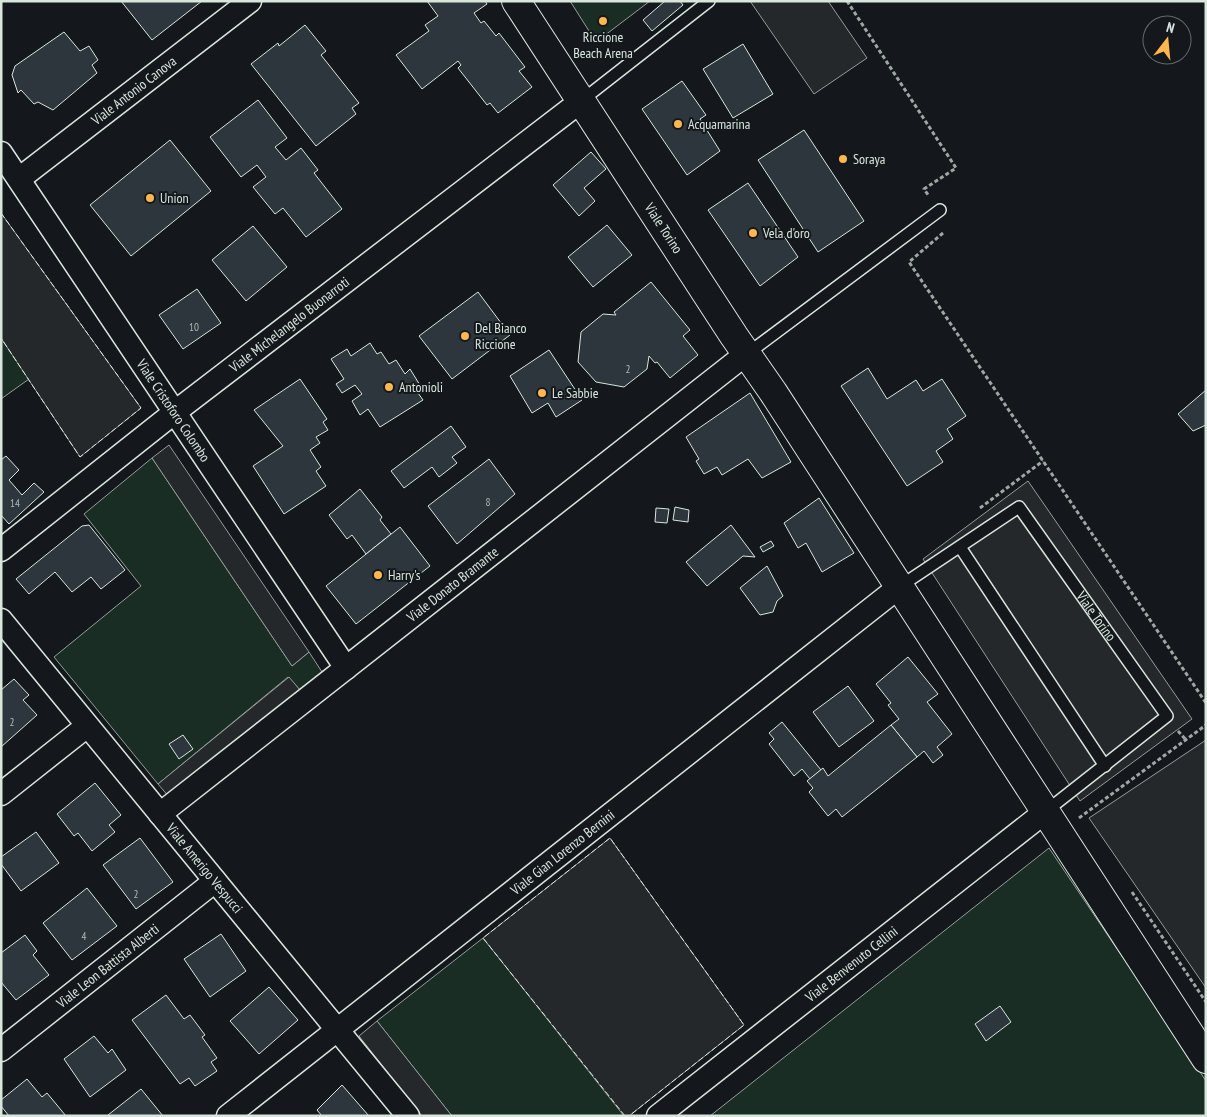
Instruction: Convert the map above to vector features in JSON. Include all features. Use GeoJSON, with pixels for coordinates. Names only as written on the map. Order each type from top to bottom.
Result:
{"type":"FeatureCollection","features":[{"type":"Feature","properties":{"kind":"street","name":"Viale Antonio Canova"},"geometry":{"type":"LineString","coordinates":[[19,179],[250,1]]}},
{"type":"Feature","properties":{"kind":"street","name":"Viale Torino"},"geometry":{"type":"LineString","coordinates":[[516,1],[1052,823],[1202,1044]]}},
{"type":"Feature","properties":{"kind":"street","name":"Viale Michelangelo Buonarroti"},"geometry":{"type":"LineString","coordinates":[[1,550],[175,412],[581,101]]}},
{"type":"Feature","properties":{"kind":"street","name":"Viale Cristoforo Colombo"},"geometry":{"type":"LineString","coordinates":[[1,153],[346,668]]}},
{"type":"Feature","properties":{"kind":"street","name":"Viale Donato Bramante"},"geometry":{"type":"LineString","coordinates":[[160,814],[746,354]]}},
{"type":"Feature","properties":{"kind":"street","name":"Viale Gian Lorenzo Bernini"},"geometry":{"type":"LineString","coordinates":[[228,1116],[898,588]]}},
{"type":"Feature","properties":{"kind":"street","name":"Viale Amerigo Vespucci"},"geometry":{"type":"LineString","coordinates":[[1,620],[408,1116]]}},
{"type":"Feature","properties":{"kind":"street"},"geometry":{"type":"LineString","coordinates":[[1,794],[87,726]]}},
{"type":"Feature","properties":{"kind":"street","name":"Viale Benvenuto Cellini"},"geometry":{"type":"LineString","coordinates":[[658,1116],[1052,823]]}},
{"type":"Feature","properties":{"kind":"street","name":"Viale Leon Battista Alberti"},"geometry":{"type":"LineString","coordinates":[[1,1050],[215,881]]}},
{"type":"Feature","properties":{"kind":"lane"},"geometry":{"type":"LineString","coordinates":[[581,101],[709,1]]}},
{"type":"Feature","properties":{"kind":"lane"},"geometry":{"type":"LineString","coordinates":[[746,354],[940,210]]}},
{"type":"Feature","properties":{"kind":"lane","name":"Viale Torino"},"geometry":{"type":"LineString","coordinates":[[898,588],[1020,507],[1167,716],[1105,766],[1052,823]]}},
{"type":"Feature","properties":{"kind":"lane"},"geometry":{"type":"LineString","coordinates":[[960,546],[1105,766]]}},
{"type":"Feature","properties":{"kind":"path"},"geometry":{"type":"LineString","coordinates":[[847,1],[956,168],[924,189],[952,226],[909,262],[1206,703]]}},
{"type":"Feature","properties":{"kind":"path"},"geometry":{"type":"LineString","coordinates":[[1052,823],[1206,725]]}},
{"type":"Feature","properties":{"kind":"green space","name":"Riccione Beach Arena"},"geometry":{"type":"Polygon","coordinates":[[[570,1],[650,1],[596,42],[570,1]]]}},
{"type":"Feature","properties":{"kind":"green space"},"geometry":{"type":"Polygon","coordinates":[[[1,338],[29,379],[1,399],[1,338]]]}},
{"type":"Feature","properties":{"kind":"green space"},"geometry":{"type":"Polygon","coordinates":[[[152,458],[292,666],[309,652],[322,672],[300,690],[288,677],[158,784],[54,657],[141,586],[84,514],[152,458]]]}},
{"type":"Feature","properties":{"kind":"green space"},"geometry":{"type":"Polygon","coordinates":[[[1049,848],[1206,1081],[1206,1116],[710,1116],[1049,848]]]}},
{"type":"Feature","properties":{"kind":"green space"},"geometry":{"type":"Polygon","coordinates":[[[483,938],[625,1116],[452,1116],[377,1021],[483,938]]]}},
{"type":"Feature","properties":{"kind":"shaded area"},"geometry":{"type":"Polygon","coordinates":[[[750,1],[828,1],[867,58],[814,94],[750,1]]]}},
{"type":"Feature","properties":{"kind":"shaded area"},"geometry":{"type":"Polygon","coordinates":[[[1,213],[141,408],[80,457],[1,338],[1,213]]]}},
{"type":"Feature","properties":{"kind":"shaded area"},"geometry":{"type":"Polygon","coordinates":[[[169,445],[309,652],[292,666],[152,458],[169,445]]]}},
{"type":"Feature","properties":{"kind":"shaded area"},"geometry":{"type":"Polygon","coordinates":[[[1028,481],[1192,719],[1080,801],[923,559],[1028,481]]]}},
{"type":"Feature","properties":{"kind":"shaded area"},"geometry":{"type":"Polygon","coordinates":[[[289,677],[300,690],[169,797],[158,784],[289,677]]]}},
{"type":"Feature","properties":{"kind":"shaded area"},"geometry":{"type":"Polygon","coordinates":[[[1206,740],[1206,988],[1089,818],[1206,740]]]}},
{"type":"Feature","properties":{"kind":"shaded area"},"geometry":{"type":"Polygon","coordinates":[[[610,838],[744,1025],[629,1116],[624,1116],[483,938],[610,838]]]}},
{"type":"Feature","properties":{"kind":"shaded area"},"geometry":{"type":"Polygon","coordinates":[[[377,1021],[452,1116],[422,1116],[359,1036],[377,1021]]]}},
{"type":"Feature","properties":{"kind":"building"},"geometry":{"type":"Polygon","coordinates":[[[121,1],[202,1],[152,40],[121,1]]]}},
{"type":"Feature","properties":{"kind":"building"},"geometry":{"type":"Polygon","coordinates":[[[427,1],[485,1],[487,4],[474,13],[481,23],[484,21],[496,36],[499,33],[525,67],[519,71],[532,87],[498,113],[490,103],[487,105],[458,68],[461,65],[458,61],[422,89],[396,55],[429,31],[425,25],[438,16],[427,1]]]}},
{"type":"Feature","properties":{"kind":"building"},"geometry":{"type":"Polygon","coordinates":[[[665,1],[680,1],[683,5],[652,31],[643,20],[665,1]]]}},
{"type":"Feature","properties":{"kind":"building"},"geometry":{"type":"Polygon","coordinates":[[[305,25],[326,51],[321,55],[359,103],[352,108],[356,114],[316,146],[251,64],[278,43],[279,46],[305,25]]]}},
{"type":"Feature","properties":{"kind":"building"},"geometry":{"type":"Polygon","coordinates":[[[64,32],[80,51],[89,46],[98,60],[92,65],[97,73],[53,110],[38,102],[34,104],[21,90],[18,93],[12,75],[15,66],[64,32]]]}},
{"type":"Feature","properties":{"kind":"building"},"geometry":{"type":"Polygon","coordinates":[[[743,44],[773,94],[733,118],[703,69],[743,44]]]}},
{"type":"Feature","properties":{"kind":"building","name":"Acquamarina"},"geometry":{"type":"Polygon","coordinates":[[[682,81],[706,115],[700,119],[720,151],[687,175],[642,109],[682,81]]]}},
{"type":"Feature","properties":{"kind":"building"},"geometry":{"type":"Polygon","coordinates":[[[258,100],[287,138],[275,147],[286,160],[301,148],[318,170],[314,173],[342,209],[306,237],[283,208],[275,214],[253,187],[266,177],[257,165],[241,177],[210,137],[258,100]]]}},
{"type":"Feature","properties":{"kind":"building"},"geometry":{"type":"Polygon","coordinates":[[[804,130],[864,221],[818,252],[758,160],[804,130]]]}},
{"type":"Feature","properties":{"kind":"building","name":"Union"},"geometry":{"type":"Polygon","coordinates":[[[170,140],[211,191],[131,256],[90,205],[170,140]]]}},
{"type":"Feature","properties":{"kind":"building"},"geometry":{"type":"Polygon","coordinates":[[[591,152],[606,169],[584,188],[595,201],[579,216],[553,185],[591,152]]]}},
{"type":"Feature","properties":{"kind":"building","name":"Vela d'oro"},"geometry":{"type":"Polygon","coordinates":[[[748,183],[798,257],[760,286],[708,210],[748,183]]]}},
{"type":"Feature","properties":{"kind":"building"},"geometry":{"type":"Polygon","coordinates":[[[607,225],[632,255],[593,287],[568,257],[607,225]]]}},
{"type":"Feature","properties":{"kind":"building"},"geometry":{"type":"Polygon","coordinates":[[[253,226],[287,267],[246,301],[212,260],[253,226]]]}},
{"type":"Feature","properties":{"kind":"building"},"geometry":{"type":"Polygon","coordinates":[[[651,282],[690,330],[683,336],[698,355],[670,378],[657,362],[655,363],[649,356],[647,369],[624,387],[596,382],[578,362],[581,332],[603,314],[616,315],[614,312],[651,282]]]}},
{"type":"Feature","properties":{"kind":"building"},"geometry":{"type":"Polygon","coordinates":[[[197,289],[221,323],[183,349],[159,315],[197,289]]]}},
{"type":"Feature","properties":{"kind":"building","name":"Del Bianco Riccione"},"geometry":{"type":"Polygon","coordinates":[[[478,292],[510,335],[452,379],[419,336],[478,292]]]}},
{"type":"Feature","properties":{"kind":"building","name":"Antonioli"},"geometry":{"type":"Polygon","coordinates":[[[370,343],[377,354],[381,352],[389,364],[396,360],[405,374],[410,369],[423,390],[418,393],[423,400],[380,427],[368,409],[360,415],[352,401],[362,394],[355,385],[342,393],[336,384],[344,379],[331,359],[347,349],[351,356],[370,343]]]}},
{"type":"Feature","properties":{"kind":"building"},"geometry":{"type":"Polygon","coordinates":[[[549,350],[582,400],[556,417],[548,403],[532,413],[510,376],[549,350]]]}},
{"type":"Feature","properties":{"kind":"building"},"geometry":{"type":"Polygon","coordinates":[[[868,368],[887,399],[916,380],[923,391],[942,379],[966,416],[947,429],[953,439],[936,451],[943,462],[907,486],[841,386],[868,368]]]}},
{"type":"Feature","properties":{"kind":"building"},"geometry":{"type":"Polygon","coordinates":[[[300,379],[327,419],[323,422],[328,430],[316,437],[320,443],[310,450],[321,467],[316,471],[326,486],[284,514],[253,466],[283,446],[254,410],[300,379]]]}},
{"type":"Feature","properties":{"kind":"building"},"geometry":{"type":"Polygon","coordinates":[[[1206,390],[1206,425],[1193,431],[1178,414],[1206,390]]]}},
{"type":"Feature","properties":{"kind":"building"},"geometry":{"type":"Polygon","coordinates":[[[750,393],[791,462],[762,478],[748,459],[722,475],[717,467],[704,474],[696,461],[699,459],[686,437],[750,393]]]}},
{"type":"Feature","properties":{"kind":"building"},"geometry":{"type":"Polygon","coordinates":[[[451,426],[466,447],[452,457],[457,463],[439,477],[432,467],[404,488],[391,471],[451,426]]]}},
{"type":"Feature","properties":{"kind":"building"},"geometry":{"type":"Polygon","coordinates":[[[6,456],[19,470],[9,480],[22,495],[34,483],[44,492],[9,524],[1,515],[1,460],[6,456]]]}},
{"type":"Feature","properties":{"kind":"building"},"geometry":{"type":"Polygon","coordinates":[[[489,459],[515,494],[457,544],[428,506],[489,459]]]}},
{"type":"Feature","properties":{"kind":"building"},"geometry":{"type":"Polygon","coordinates":[[[360,489],[382,517],[380,520],[391,534],[366,554],[352,535],[347,539],[329,515],[360,489]]]}},
{"type":"Feature","properties":{"kind":"building"},"geometry":{"type":"Polygon","coordinates":[[[819,498],[854,553],[822,572],[806,543],[798,548],[784,523],[819,498]]]}},
{"type":"Feature","properties":{"kind":"building"},"geometry":{"type":"Polygon","coordinates":[[[675,507],[689,510],[688,522],[673,520],[675,507]]]}},
{"type":"Feature","properties":{"kind":"building"},"geometry":{"type":"Polygon","coordinates":[[[656,508],[669,509],[667,523],[655,522],[656,508]]]}},
{"type":"Feature","properties":{"kind":"building"},"geometry":{"type":"Polygon","coordinates":[[[89,525],[125,570],[101,589],[91,577],[72,592],[55,572],[29,594],[16,579],[82,526],[89,525]]]}},
{"type":"Feature","properties":{"kind":"building"},"geometry":{"type":"Polygon","coordinates":[[[731,525],[755,557],[743,556],[707,586],[686,562],[731,525]]]}},
{"type":"Feature","properties":{"kind":"building","name":"Harry's"},"geometry":{"type":"Polygon","coordinates":[[[400,527],[430,566],[356,624],[326,586],[400,527]]]}},
{"type":"Feature","properties":{"kind":"building"},"geometry":{"type":"Polygon","coordinates":[[[771,541],[774,546],[763,552],[760,547],[771,541]]]}},
{"type":"Feature","properties":{"kind":"building"},"geometry":{"type":"Polygon","coordinates":[[[767,566],[783,596],[777,601],[773,612],[760,615],[740,588],[767,566]]]}},
{"type":"Feature","properties":{"kind":"building"},"geometry":{"type":"Polygon","coordinates":[[[908,657],[938,694],[927,702],[952,734],[937,747],[943,755],[933,763],[924,751],[917,757],[891,725],[899,719],[888,705],[891,703],[876,684],[908,657]]]}},
{"type":"Feature","properties":{"kind":"building"},"geometry":{"type":"Polygon","coordinates":[[[14,679],[29,695],[23,700],[37,715],[1,747],[1,690],[14,679]]]}},
{"type":"Feature","properties":{"kind":"building"},"geometry":{"type":"Polygon","coordinates":[[[848,686],[874,721],[839,747],[813,712],[848,686]]]}},
{"type":"Feature","properties":{"kind":"building"},"geometry":{"type":"Polygon","coordinates":[[[782,722],[821,770],[810,779],[802,769],[794,776],[769,744],[774,739],[769,733],[782,722]]]}},
{"type":"Feature","properties":{"kind":"building"},"geometry":{"type":"Polygon","coordinates":[[[891,725],[917,757],[842,817],[836,809],[828,816],[809,792],[813,788],[807,781],[823,768],[828,776],[891,725]]]}},
{"type":"Feature","properties":{"kind":"building"},"geometry":{"type":"Polygon","coordinates":[[[183,735],[193,749],[179,759],[169,744],[183,735]]]}},
{"type":"Feature","properties":{"kind":"building"},"geometry":{"type":"Polygon","coordinates":[[[95,783],[121,815],[109,825],[115,832],[92,851],[78,833],[74,836],[57,814],[95,783]]]}},
{"type":"Feature","properties":{"kind":"building"},"geometry":{"type":"Polygon","coordinates":[[[36,832],[59,863],[21,891],[1,864],[1,857],[36,832]]]}},
{"type":"Feature","properties":{"kind":"building"},"geometry":{"type":"Polygon","coordinates":[[[140,838],[173,882],[136,909],[103,865],[140,838]]]}},
{"type":"Feature","properties":{"kind":"building"},"geometry":{"type":"Polygon","coordinates":[[[87,888],[117,926],[72,960],[43,923],[87,888]]]}},
{"type":"Feature","properties":{"kind":"building"},"geometry":{"type":"Polygon","coordinates":[[[221,934],[246,971],[210,997],[184,959],[221,934]]]}},
{"type":"Feature","properties":{"kind":"building"},"geometry":{"type":"Polygon","coordinates":[[[25,935],[37,951],[33,955],[49,975],[16,1000],[1,982],[1,953],[25,935]]]}},
{"type":"Feature","properties":{"kind":"building"},"geometry":{"type":"Polygon","coordinates":[[[269,987],[298,1020],[259,1054],[230,1021],[269,987]]]}},
{"type":"Feature","properties":{"kind":"building"},"geometry":{"type":"Polygon","coordinates":[[[166,995],[184,1019],[190,1015],[205,1035],[202,1037],[217,1058],[211,1062],[217,1071],[195,1086],[189,1078],[180,1084],[132,1020],[166,995]]]}},
{"type":"Feature","properties":{"kind":"building"},"geometry":{"type":"Polygon","coordinates":[[[1000,1006],[1011,1022],[986,1041],[975,1024],[1000,1006]]]}},
{"type":"Feature","properties":{"kind":"building"},"geometry":{"type":"Polygon","coordinates":[[[94,1036],[108,1053],[112,1049],[126,1070],[90,1097],[64,1059],[94,1036]]]}},
{"type":"Feature","properties":{"kind":"building"},"geometry":{"type":"Polygon","coordinates":[[[27,1079],[42,1097],[47,1093],[66,1116],[9,1116],[1,1106],[1,1100],[27,1079]]]}},
{"type":"Feature","properties":{"kind":"building"},"geometry":{"type":"Polygon","coordinates":[[[342,1085],[369,1116],[322,1116],[317,1110],[342,1085]]]}},
{"type":"Feature","properties":{"kind":"building"},"geometry":{"type":"Polygon","coordinates":[[[141,1089],[163,1116],[108,1115],[141,1089]]]}},
{"type":"Feature","properties":{"kind":"fence"},"geometry":{"type":"LineString","coordinates":[[1,213],[141,408],[80,457],[1,338]]}},
{"type":"Feature","properties":{"kind":"fence"},"geometry":{"type":"LineString","coordinates":[[625,1116],[483,938],[610,838],[744,1025],[629,1116]]}},
{"type":"Feature","properties":{"kind":"place","name":"Riccione Beach Arena"},"geometry":{"type":"Point","coordinates":[603,21]}},
{"type":"Feature","properties":{"kind":"place","name":"Acquamarina"},"geometry":{"type":"Point","coordinates":[678,124]}},
{"type":"Feature","properties":{"kind":"place","name":"Soraya"},"geometry":{"type":"Point","coordinates":[843,159]}},
{"type":"Feature","properties":{"kind":"place","name":"Union"},"geometry":{"type":"Point","coordinates":[150,198]}},
{"type":"Feature","properties":{"kind":"place","name":"Vela d'oro"},"geometry":{"type":"Point","coordinates":[753,233]}},
{"type":"Feature","properties":{"kind":"place","name":"Del Bianco Riccione"},"geometry":{"type":"Point","coordinates":[465,336]}},
{"type":"Feature","properties":{"kind":"place","name":"Antonioli"},"geometry":{"type":"Point","coordinates":[389,387]}},
{"type":"Feature","properties":{"kind":"place","name":"Le Sabbie"},"geometry":{"type":"Point","coordinates":[542,393]}},
{"type":"Feature","properties":{"kind":"place","name":"Harry's"},"geometry":{"type":"Point","coordinates":[378,575]}}]}
